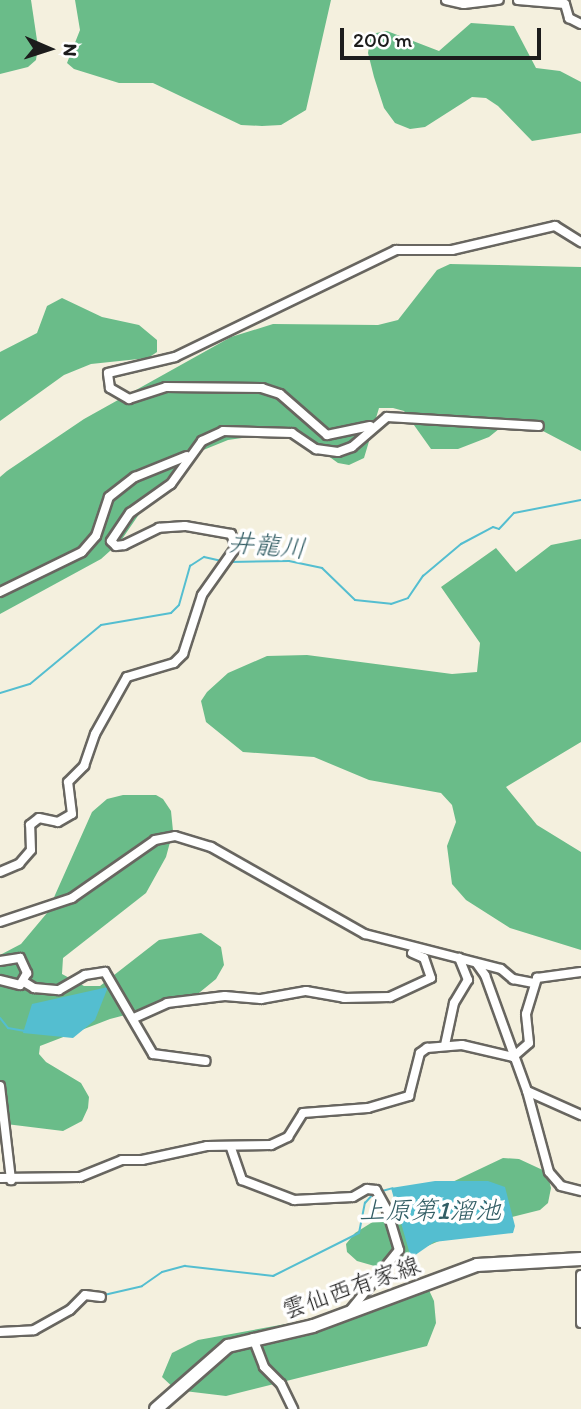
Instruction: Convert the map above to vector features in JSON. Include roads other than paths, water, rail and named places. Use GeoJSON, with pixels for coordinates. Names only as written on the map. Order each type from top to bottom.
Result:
{"type":"FeatureCollection","features":[{"type":"Feature","properties":{"kind":"main road","name":"雲仙西有家線"},"geometry":{"type":"LineString","coordinates":[[156,1409],[228,1346],[348,1313],[487,1262],[581,1259]]}},
{"type":"Feature","properties":{"kind":"street"},"geometry":{"type":"LineString","coordinates":[[446,0],[464,4],[499,0]]}},
{"type":"Feature","properties":{"kind":"street"},"geometry":{"type":"LineString","coordinates":[[518,0],[565,4],[569,18],[581,24]]}},
{"type":"Feature","properties":{"kind":"street"},"geometry":{"type":"LineString","coordinates":[[539,426],[399,417],[327,435],[280,394],[262,388],[166,387],[129,399],[110,388],[108,373],[175,357],[396,250],[452,250],[555,226],[581,242]]}},
{"type":"Feature","properties":{"kind":"street"},"geometry":{"type":"LineString","coordinates":[[0,872],[19,864],[30,850],[30,825],[39,818],[58,822],[72,814],[68,782],[84,766],[95,734],[127,677],[174,663],[183,654],[202,596],[236,547],[231,534],[185,526],[159,528],[116,547],[111,541],[130,513],[166,489],[187,456],[211,435],[223,431],[292,433],[321,452],[344,452],[373,425]]}},
{"type":"Feature","properties":{"kind":"street"},"geometry":{"type":"LineString","coordinates":[[0,592],[82,552],[96,536],[109,497],[135,477],[187,456]]}},
{"type":"Feature","properties":{"kind":"street"},"geometry":{"type":"LineString","coordinates":[[0,922],[72,898],[155,840],[175,836],[211,846],[365,934],[407,947],[459,958],[534,983]]}},
{"type":"Feature","properties":{"kind":"street"},"geometry":{"type":"LineString","coordinates":[[134,1018],[167,1003],[225,996],[261,999],[317,991],[344,998],[390,997],[431,978],[424,958],[407,947]]}},
{"type":"Feature","properties":{"kind":"street"},"geometry":{"type":"LineString","coordinates":[[0,961],[20,958],[27,973],[24,982]]}},
{"type":"Feature","properties":{"kind":"street"},"geometry":{"type":"LineString","coordinates":[[445,1045],[454,1003],[468,980],[459,958]]}},
{"type":"Feature","properties":{"kind":"street"},"geometry":{"type":"LineString","coordinates":[[477,964],[485,975],[527,1091],[549,1172],[561,1186],[581,1191]]}},
{"type":"Feature","properties":{"kind":"street"},"geometry":{"type":"LineString","coordinates":[[24,982],[34,988],[59,989],[85,975],[105,972],[153,1054],[206,1061]]}},
{"type":"Feature","properties":{"kind":"street"},"geometry":{"type":"LineString","coordinates":[[513,1057],[529,1043],[526,1014],[534,983],[546,974],[581,972]]}},
{"type":"Feature","properties":{"kind":"street"},"geometry":{"type":"LineString","coordinates":[[0,980],[13,986],[24,982]]}},
{"type":"Feature","properties":{"kind":"street"},"geometry":{"type":"LineString","coordinates":[[0,1178],[11,1180],[80,1177],[121,1160],[142,1160],[207,1146],[266,1147],[282,1141],[303,1113],[368,1108],[409,1096],[420,1053],[445,1045],[513,1057]]}},
{"type":"Feature","properties":{"kind":"street"},"geometry":{"type":"LineString","coordinates":[[0,1086],[11,1180]]}},
{"type":"Feature","properties":{"kind":"street"},"geometry":{"type":"LineString","coordinates":[[527,1091],[581,1115]]}},
{"type":"Feature","properties":{"kind":"street"},"geometry":{"type":"LineString","coordinates":[[231,1148],[242,1180],[294,1200],[353,1197],[367,1189],[377,1192],[399,1250],[348,1313]]}},
{"type":"Feature","properties":{"kind":"street"},"geometry":{"type":"LineString","coordinates":[[581,1275],[581,1323]]}},
{"type":"Feature","properties":{"kind":"street"},"geometry":{"type":"LineString","coordinates":[[0,1332],[34,1330],[70,1310],[85,1295],[101,1297]]}},
{"type":"Feature","properties":{"kind":"street"},"geometry":{"type":"LineString","coordinates":[[253,1338],[264,1367],[281,1384],[293,1409]]}},
{"type":"Feature","properties":{"kind":"water"},"geometry":{"type":"Polygon","coordinates":[[[108,987],[95,1020],[73,1038],[23,1033],[32,1004],[108,987]]]}},
{"type":"Feature","properties":{"kind":"water","name":"上原第1溜池"},"geometry":{"type":"Polygon","coordinates":[[[435,1181],[488,1181],[505,1187],[515,1226],[513,1233],[434,1242],[411,1258],[391,1188],[435,1181]]]}},
{"type":"Feature","properties":{"kind":"waterway","name":"井龍川"},"geometry":{"type":"LineString","coordinates":[[230,562],[289,561],[322,568],[355,600],[391,604],[408,598],[423,576],[461,544],[493,527],[499,529],[514,513],[581,500]]}},
{"type":"Feature","properties":{"kind":"waterway","name":"井龍川"},"geometry":{"type":"LineString","coordinates":[[0,693],[30,684],[101,625],[171,613],[179,605],[190,566],[204,557],[221,561]]}},
{"type":"Feature","properties":{"kind":"waterway"},"geometry":{"type":"LineString","coordinates":[[0,1018],[8,1028],[25,1031]]}},
{"type":"Feature","properties":{"kind":"waterway"},"geometry":{"type":"LineString","coordinates":[[382,1191],[393,1188]]}},
{"type":"Feature","properties":{"kind":"waterway"},"geometry":{"type":"LineString","coordinates":[[104,1295],[142,1286],[162,1272],[185,1266],[273,1276],[359,1233],[365,1203],[373,1194]]}},
{"type":"Feature","properties":{"kind":"waterway"},"geometry":{"type":"LineString","coordinates":[[29,1327],[72,1303]]}},
{"type":"Feature","properties":{"kind":"waterway"},"geometry":{"type":"LineString","coordinates":[[0,1328],[20,1327]]}}]}
